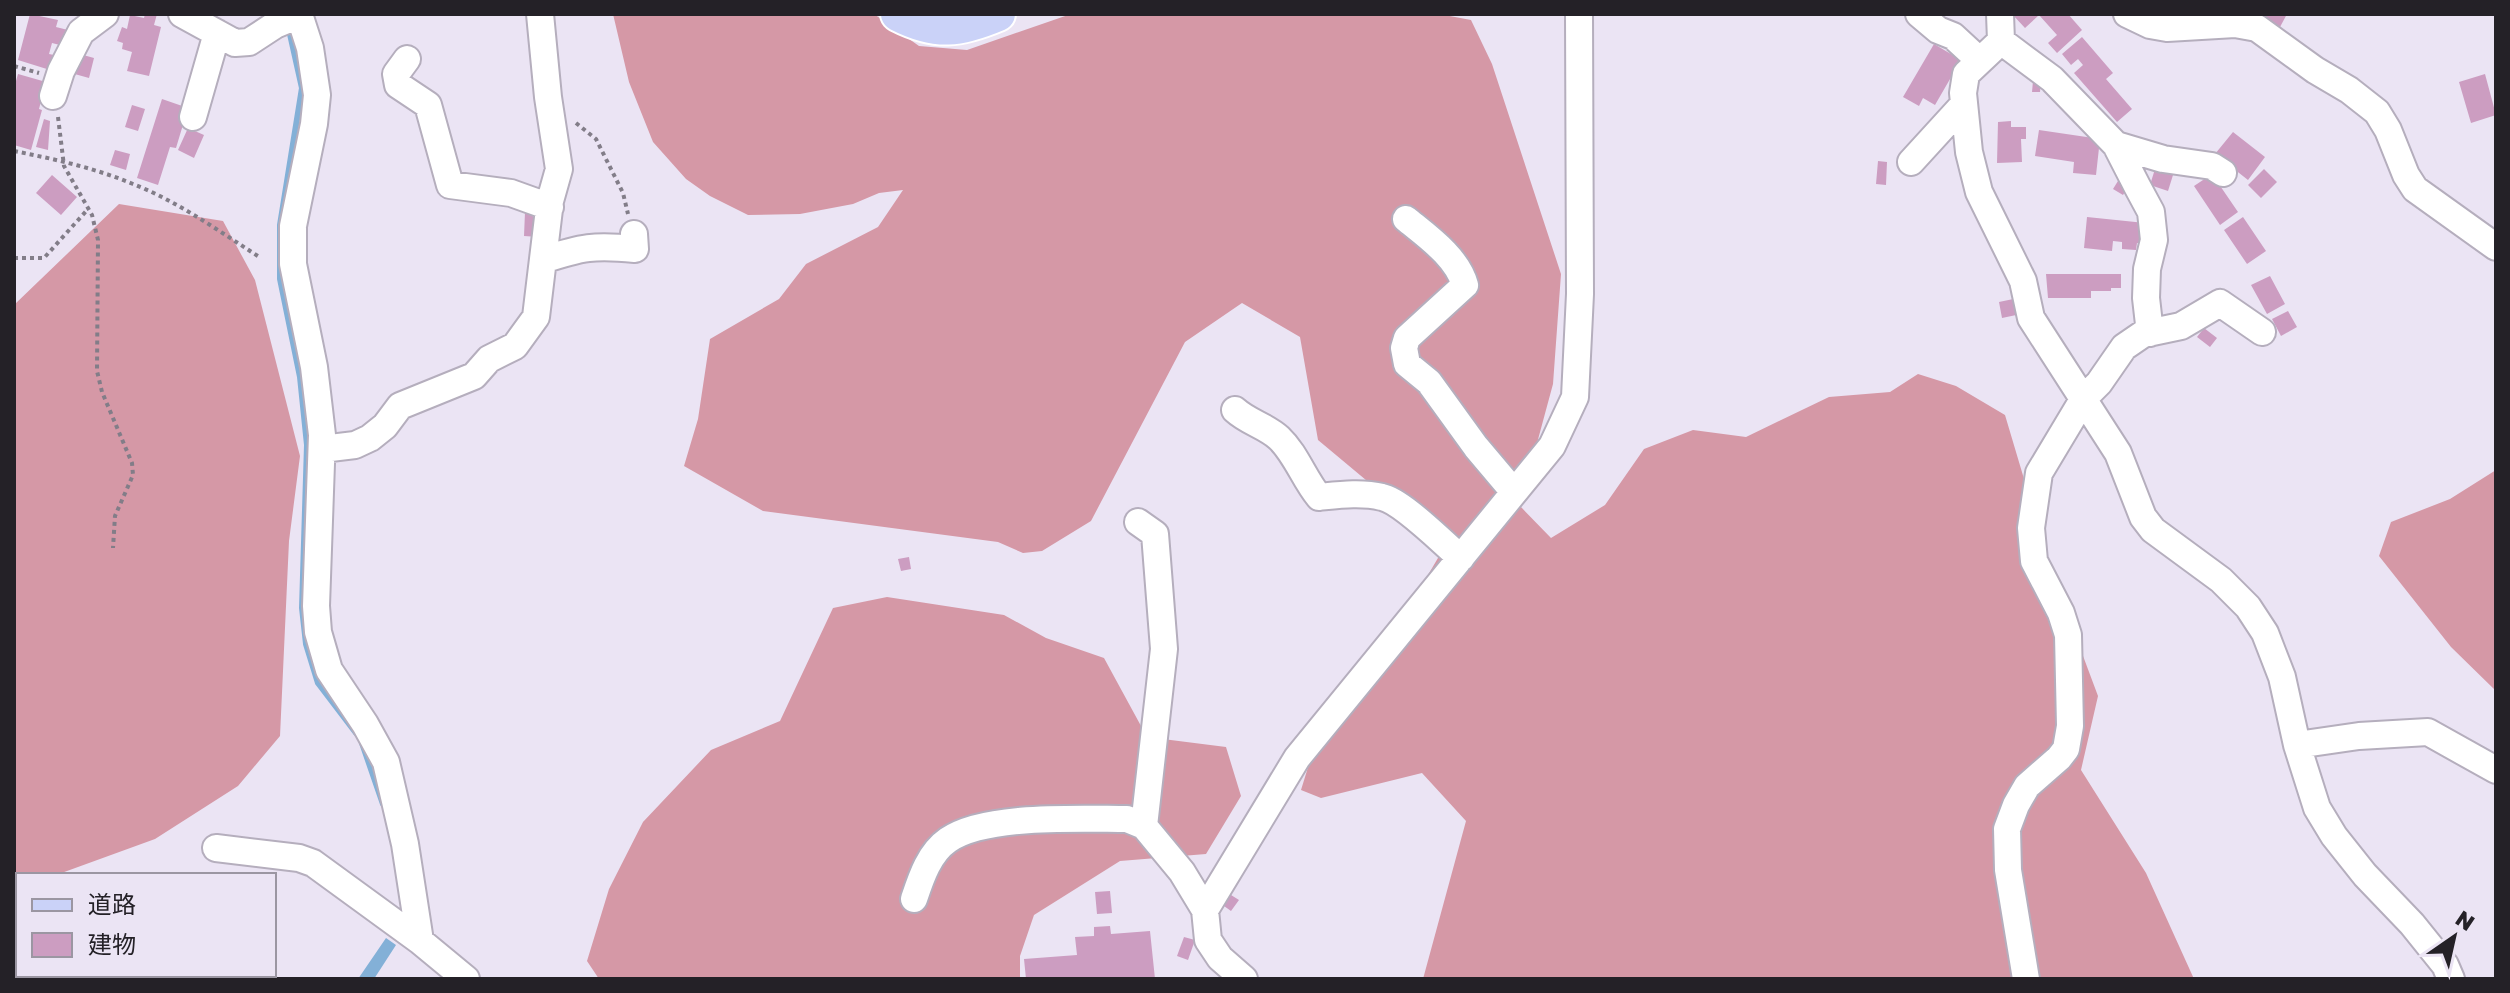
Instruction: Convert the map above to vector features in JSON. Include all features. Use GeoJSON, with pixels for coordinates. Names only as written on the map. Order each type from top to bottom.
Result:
{"type":"FeatureCollection","features":[{"type":"Feature","properties":{"kind":"main road"},"geometry":{"type":"LineString","coordinates":[[898,14],[945,30],[970,26],[998,14]]}},
{"type":"Feature","properties":{"kind":"street"},"geometry":{"type":"LineString","coordinates":[[182,14],[235,43],[249,42],[291,18],[310,48],[317,95],[293,226],[293,264],[314,367],[322,449],[316,606],[318,632],[329,670],[386,762],[405,844],[420,941]]}},
{"type":"Feature","properties":{"kind":"street"},"geometry":{"type":"LineString","coordinates":[[322,449],[355,445],[370,438],[385,426],[400,406],[474,376],[489,359],[515,346],[536,317],[550,207],[559,169],[540,14]]}},
{"type":"Feature","properties":{"kind":"street"},"geometry":{"type":"LineString","coordinates":[[1205,910],[1297,758],[1552,446],[1575,397],[1580,294],[1579,14]]}},
{"type":"Feature","properties":{"kind":"street"},"geometry":{"type":"LineString","coordinates":[[1919,14],[1938,30],[1953,36],[1979,60]]}},
{"type":"Feature","properties":{"kind":"street"},"geometry":{"type":"LineString","coordinates":[[2000,14],[2001,41]]}},
{"type":"Feature","properties":{"kind":"street"},"geometry":{"type":"LineString","coordinates":[[2127,14],[2150,25],[2167,28],[2235,24],[2257,28],[2377,112],[2415,189],[2496,247]]}},
{"type":"Feature","properties":{"kind":"street"},"geometry":{"type":"LineString","coordinates":[[55,104],[61,71],[81,32],[113,19]]}},
{"type":"Feature","properties":{"kind":"street"},"geometry":{"type":"LineString","coordinates":[[193,117],[217,33]]}},
{"type":"Feature","properties":{"kind":"street"},"geometry":{"type":"LineString","coordinates":[[2001,41],[1966,74],[1964,104],[1969,152],[1979,192],[2023,281],[2031,318],[2118,453],[2143,517],[2153,530],[2221,580],[2248,607],[2265,633],[2282,677],[2297,745],[2317,808],[2334,836],[2365,875],[2445,965],[2451,979]]}},
{"type":"Feature","properties":{"kind":"street"},"geometry":{"type":"LineString","coordinates":[[2001,41],[2052,79],[2116,145],[2151,212],[2154,240],[2147,269],[2146,298],[2150,333]]}},
{"type":"Feature","properties":{"kind":"street"},"geometry":{"type":"LineString","coordinates":[[407,59],[396,74],[398,85],[428,105],[450,185],[511,193],[550,207]]}},
{"type":"Feature","properties":{"kind":"street"},"geometry":{"type":"LineString","coordinates":[[1911,162],[1964,104]]}},
{"type":"Feature","properties":{"kind":"street"},"geometry":{"type":"LineString","coordinates":[[2116,145],[2163,159],[2212,166],[2223,173]]}},
{"type":"Feature","properties":{"kind":"street"},"geometry":{"type":"LineString","coordinates":[[1406,219],[1450,258],[1462,274],[1465,285],[1407,338],[1404,348],[1407,364],[1429,382],[1476,447],[1514,492]]}},
{"type":"Feature","properties":{"kind":"street"},"geometry":{"type":"LineString","coordinates":[[543,260],[581,247],[635,249],[634,234]]}},
{"type":"Feature","properties":{"kind":"street"},"geometry":{"type":"LineString","coordinates":[[2026,979],[2008,870],[2007,829],[2027,786],[2066,749],[2070,726],[2068,635],[2061,613],[2034,561],[2031,528],[2039,473],[2084,398],[2099,383],[2124,347],[2150,333],[2181,326],[2220,303],[2262,332]]}},
{"type":"Feature","properties":{"kind":"street"},"geometry":{"type":"LineString","coordinates":[[1235,410],[1278,437],[1290,450],[1319,497],[1350,494],[1384,497],[1412,516],[1461,558]]}},
{"type":"Feature","properties":{"kind":"street"},"geometry":{"type":"LineString","coordinates":[[1138,522],[1155,534],[1164,649],[1144,826]]}},
{"type":"Feature","properties":{"kind":"street"},"geometry":{"type":"LineString","coordinates":[[2297,745],[2359,736],[2428,732],[2496,770]]}},
{"type":"Feature","properties":{"kind":"street"},"geometry":{"type":"LineString","coordinates":[[914,899],[922,872],[946,841],[964,832],[992,824],[1127,819],[1144,826],[1182,872],[1205,910],[1208,940],[1220,958],[1244,979]]}},
{"type":"Feature","properties":{"kind":"street"},"geometry":{"type":"LineString","coordinates":[[216,848],[299,858],[313,863],[420,941],[466,979]]}},
{"type":"Feature","properties":{"kind":"path"},"geometry":{"type":"LineString","coordinates":[[548,97],[596,139],[623,193],[634,234]]}},
{"type":"Feature","properties":{"kind":"path"},"geometry":{"type":"LineString","coordinates":[[55,104],[63,161],[88,209],[98,240],[97,371],[102,392],[132,463],[133,475],[115,516],[113,548]]}},
{"type":"Feature","properties":{"kind":"path"},"geometry":{"type":"LineString","coordinates":[[14,151],[63,161],[134,184],[188,212],[261,258]]}},
{"type":"Feature","properties":{"kind":"path"},"geometry":{"type":"LineString","coordinates":[[14,258],[44,258],[88,209]]}},
{"type":"Feature","properties":{"kind":"shaded area"},"geometry":{"type":"Polygon","coordinates":[[[613,14],[874,14],[919,46],[967,50],[1071,14],[1439,14],[1471,20],[1492,64],[1561,274],[1553,384],[1520,506],[1551,538],[1605,505],[1644,449],[1693,430],[1746,437],[1829,397],[1890,392],[1918,374],[1956,386],[2005,415],[2052,573],[2098,696],[2081,770],[2146,873],[2194,979],[1423,979],[1466,821],[1422,773],[1321,798],[1301,790],[1314,748],[1353,703],[1445,546],[1318,440],[1300,337],[1242,303],[1185,342],[1091,521],[1042,551],[1023,553],[998,542],[763,511],[684,466],[698,419],[710,339],[779,299],[806,264],[878,227],[903,190],[879,193],[853,204],[800,214],[748,215],[710,196],[686,179],[653,142],[629,82],[613,14]]]}},
{"type":"Feature","properties":{"kind":"shaded area"},"geometry":{"type":"Polygon","coordinates":[[[119,204],[223,221],[255,280],[300,456],[289,541],[280,736],[238,786],[155,839],[62,873],[16,873],[14,890],[14,305],[119,204]]]}},
{"type":"Feature","properties":{"kind":"shaded area"},"geometry":{"type":"Polygon","coordinates":[[[2496,470],[2496,691],[2451,647],[2379,556],[2391,522],[2450,499],[2496,470]]]}},
{"type":"Feature","properties":{"kind":"shaded area"},"geometry":{"type":"Polygon","coordinates":[[[887,597],[1004,615],[1046,638],[1104,658],[1147,737],[1226,747],[1241,796],[1206,854],[1120,861],[1034,915],[1020,956],[1020,979],[599,979],[587,961],[609,889],[643,822],[711,750],[780,721],[833,608],[887,597]]]}},
{"type":"Feature","properties":{"kind":"water"},"geometry":{"type":"Polygon","coordinates":[[[386,938],[396,945],[374,979],[358,979],[386,938]]]}},
{"type":"Feature","properties":{"kind":"water"},"geometry":{"type":"Polygon","coordinates":[[[14,953],[16,977],[275,979],[14,979],[14,953]]]}},
{"type":"Feature","properties":{"kind":"building"},"geometry":{"type":"Polygon","coordinates":[[[30,14],[58,20],[56,27],[68,30],[64,46],[52,43],[49,54],[54,55],[50,70],[18,60],[30,14]]]}},
{"type":"Feature","properties":{"kind":"building"},"geometry":{"type":"Polygon","coordinates":[[[145,14],[157,14],[154,25],[161,27],[149,76],[127,71],[132,52],[122,49],[123,43],[117,41],[122,27],[127,29],[130,15],[144,18],[145,14]]]}},
{"type":"Feature","properties":{"kind":"building"},"geometry":{"type":"Polygon","coordinates":[[[2012,14],[2068,14],[2082,30],[2057,53],[2048,43],[2057,35],[2039,15],[2025,28],[2012,14]]]}},
{"type":"Feature","properties":{"kind":"building"},"geometry":{"type":"Polygon","coordinates":[[[2260,14],[2287,14],[2280,27],[2258,17],[2260,14]]]}},
{"type":"Feature","properties":{"kind":"building"},"geometry":{"type":"Polygon","coordinates":[[[2082,37],[2113,73],[2106,79],[2132,109],[2117,122],[2074,73],[2083,65],[2078,59],[2071,65],[2062,54],[2082,37]]]}},
{"type":"Feature","properties":{"kind":"building"},"geometry":{"type":"Polygon","coordinates":[[[1934,44],[1961,60],[1935,105],[1923,98],[1919,106],[1903,97],[1934,44]]]}},
{"type":"Feature","properties":{"kind":"building"},"geometry":{"type":"Polygon","coordinates":[[[76,53],[94,58],[89,78],[71,73],[76,53]]]}},
{"type":"Feature","properties":{"kind":"building"},"geometry":{"type":"Polygon","coordinates":[[[18,74],[46,82],[31,150],[14,145],[14,88],[18,74]]]}},
{"type":"Feature","properties":{"kind":"building"},"geometry":{"type":"Polygon","coordinates":[[[2485,74],[2496,115],[2471,123],[2459,82],[2485,74]]]}},
{"type":"Feature","properties":{"kind":"building"},"geometry":{"type":"Polygon","coordinates":[[[2033,81],[2041,82],[2040,92],[2032,92],[2033,81]]]}},
{"type":"Feature","properties":{"kind":"building"},"geometry":{"type":"Polygon","coordinates":[[[162,99],[188,108],[176,148],[170,147],[158,185],[137,178],[162,99]]]}},
{"type":"Feature","properties":{"kind":"building"},"geometry":{"type":"Polygon","coordinates":[[[132,105],[145,109],[138,131],[125,127],[132,105]]]}},
{"type":"Feature","properties":{"kind":"building"},"geometry":{"type":"Polygon","coordinates":[[[44,119],[50,121],[48,150],[36,147],[44,119]]]}},
{"type":"Feature","properties":{"kind":"building"},"geometry":{"type":"Polygon","coordinates":[[[2011,121],[2011,127],[2026,127],[2026,139],[2021,139],[2022,162],[1997,163],[1998,122],[2011,121]]]}},
{"type":"Feature","properties":{"kind":"building"},"geometry":{"type":"Polygon","coordinates":[[[188,128],[204,135],[194,158],[178,150],[188,128]]]}},
{"type":"Feature","properties":{"kind":"building"},"geometry":{"type":"Polygon","coordinates":[[[2039,130],[2100,139],[2096,175],[2073,173],[2074,162],[2035,156],[2039,130]]]}},
{"type":"Feature","properties":{"kind":"building"},"geometry":{"type":"Polygon","coordinates":[[[2233,132],[2265,157],[2248,180],[2215,154],[2233,132]]]}},
{"type":"Feature","properties":{"kind":"building"},"geometry":{"type":"Polygon","coordinates":[[[115,150],[130,154],[126,170],[110,165],[115,150]]]}},
{"type":"Feature","properties":{"kind":"building"},"geometry":{"type":"Polygon","coordinates":[[[1878,161],[1887,162],[1886,185],[1876,184],[1878,161]]]}},
{"type":"Feature","properties":{"kind":"building"},"geometry":{"type":"Polygon","coordinates":[[[2155,169],[2173,175],[2168,191],[2150,185],[2155,169]]]}},
{"type":"Feature","properties":{"kind":"building"},"geometry":{"type":"Polygon","coordinates":[[[2264,169],[2277,182],[2261,198],[2248,185],[2264,169]]]}},
{"type":"Feature","properties":{"kind":"building"},"geometry":{"type":"Polygon","coordinates":[[[2212,174],[2238,212],[2220,225],[2194,186],[2212,174]]]}},
{"type":"Feature","properties":{"kind":"building"},"geometry":{"type":"Polygon","coordinates":[[[52,175],[77,197],[61,215],[36,193],[52,175]]]}},
{"type":"Feature","properties":{"kind":"building"},"geometry":{"type":"Polygon","coordinates":[[[2118,181],[2128,187],[2123,195],[2113,189],[2118,181]]]}},
{"type":"Feature","properties":{"kind":"building"},"geometry":{"type":"Polygon","coordinates":[[[525,212],[538,219],[539,237],[524,236],[525,212]]]}},
{"type":"Feature","properties":{"kind":"building"},"geometry":{"type":"Polygon","coordinates":[[[2087,217],[2145,223],[2143,244],[2137,243],[2136,250],[2122,249],[2122,242],[2113,241],[2112,251],[2084,248],[2087,217]]]}},
{"type":"Feature","properties":{"kind":"building"},"geometry":{"type":"Polygon","coordinates":[[[2243,217],[2266,251],[2247,264],[2224,230],[2243,217]]]}},
{"type":"Feature","properties":{"kind":"building"},"geometry":{"type":"Polygon","coordinates":[[[2046,274],[2121,274],[2121,288],[2091,291],[2091,298],[2048,298],[2046,274]]]}},
{"type":"Feature","properties":{"kind":"building"},"geometry":{"type":"Polygon","coordinates":[[[2270,276],[2285,304],[2267,314],[2251,285],[2270,276]]]}},
{"type":"Feature","properties":{"kind":"building"},"geometry":{"type":"Polygon","coordinates":[[[2018,298],[2021,314],[2002,318],[1999,302],[2018,298]]]}},
{"type":"Feature","properties":{"kind":"building"},"geometry":{"type":"Polygon","coordinates":[[[2288,311],[2297,327],[2281,336],[2272,319],[2288,311]]]}},
{"type":"Feature","properties":{"kind":"building"},"geometry":{"type":"Polygon","coordinates":[[[2204,328],[2217,338],[2210,347],[2197,337],[2204,328]]]}},
{"type":"Feature","properties":{"kind":"building"},"geometry":{"type":"Polygon","coordinates":[[[909,557],[911,569],[901,571],[898,559],[909,557]]]}},
{"type":"Feature","properties":{"kind":"building"},"geometry":{"type":"Polygon","coordinates":[[[1110,891],[1112,913],[1097,914],[1095,892],[1110,891]]]}},
{"type":"Feature","properties":{"kind":"building"},"geometry":{"type":"Polygon","coordinates":[[[1231,895],[1239,900],[1231,911],[1224,906],[1231,895]]]}},
{"type":"Feature","properties":{"kind":"building"},"geometry":{"type":"Polygon","coordinates":[[[1110,926],[1111,934],[1150,931],[1155,979],[1026,979],[1024,959],[1077,955],[1075,937],[1094,936],[1094,927],[1110,926]]]}},
{"type":"Feature","properties":{"kind":"building"},"geometry":{"type":"Polygon","coordinates":[[[1184,937],[1195,940],[1188,960],[1177,956],[1184,937]]]}},
{"type":"Feature","properties":{"kind":"waterway"},"geometry":{"type":"LineString","coordinates":[[288,25],[302,88],[280,225],[280,279],[300,377],[307,445],[302,608],[306,644],[318,683],[356,733]]}},
{"type":"Feature","properties":{"kind":"waterway"},"geometry":{"type":"LineString","coordinates":[[362,743],[383,804]]}}]}
